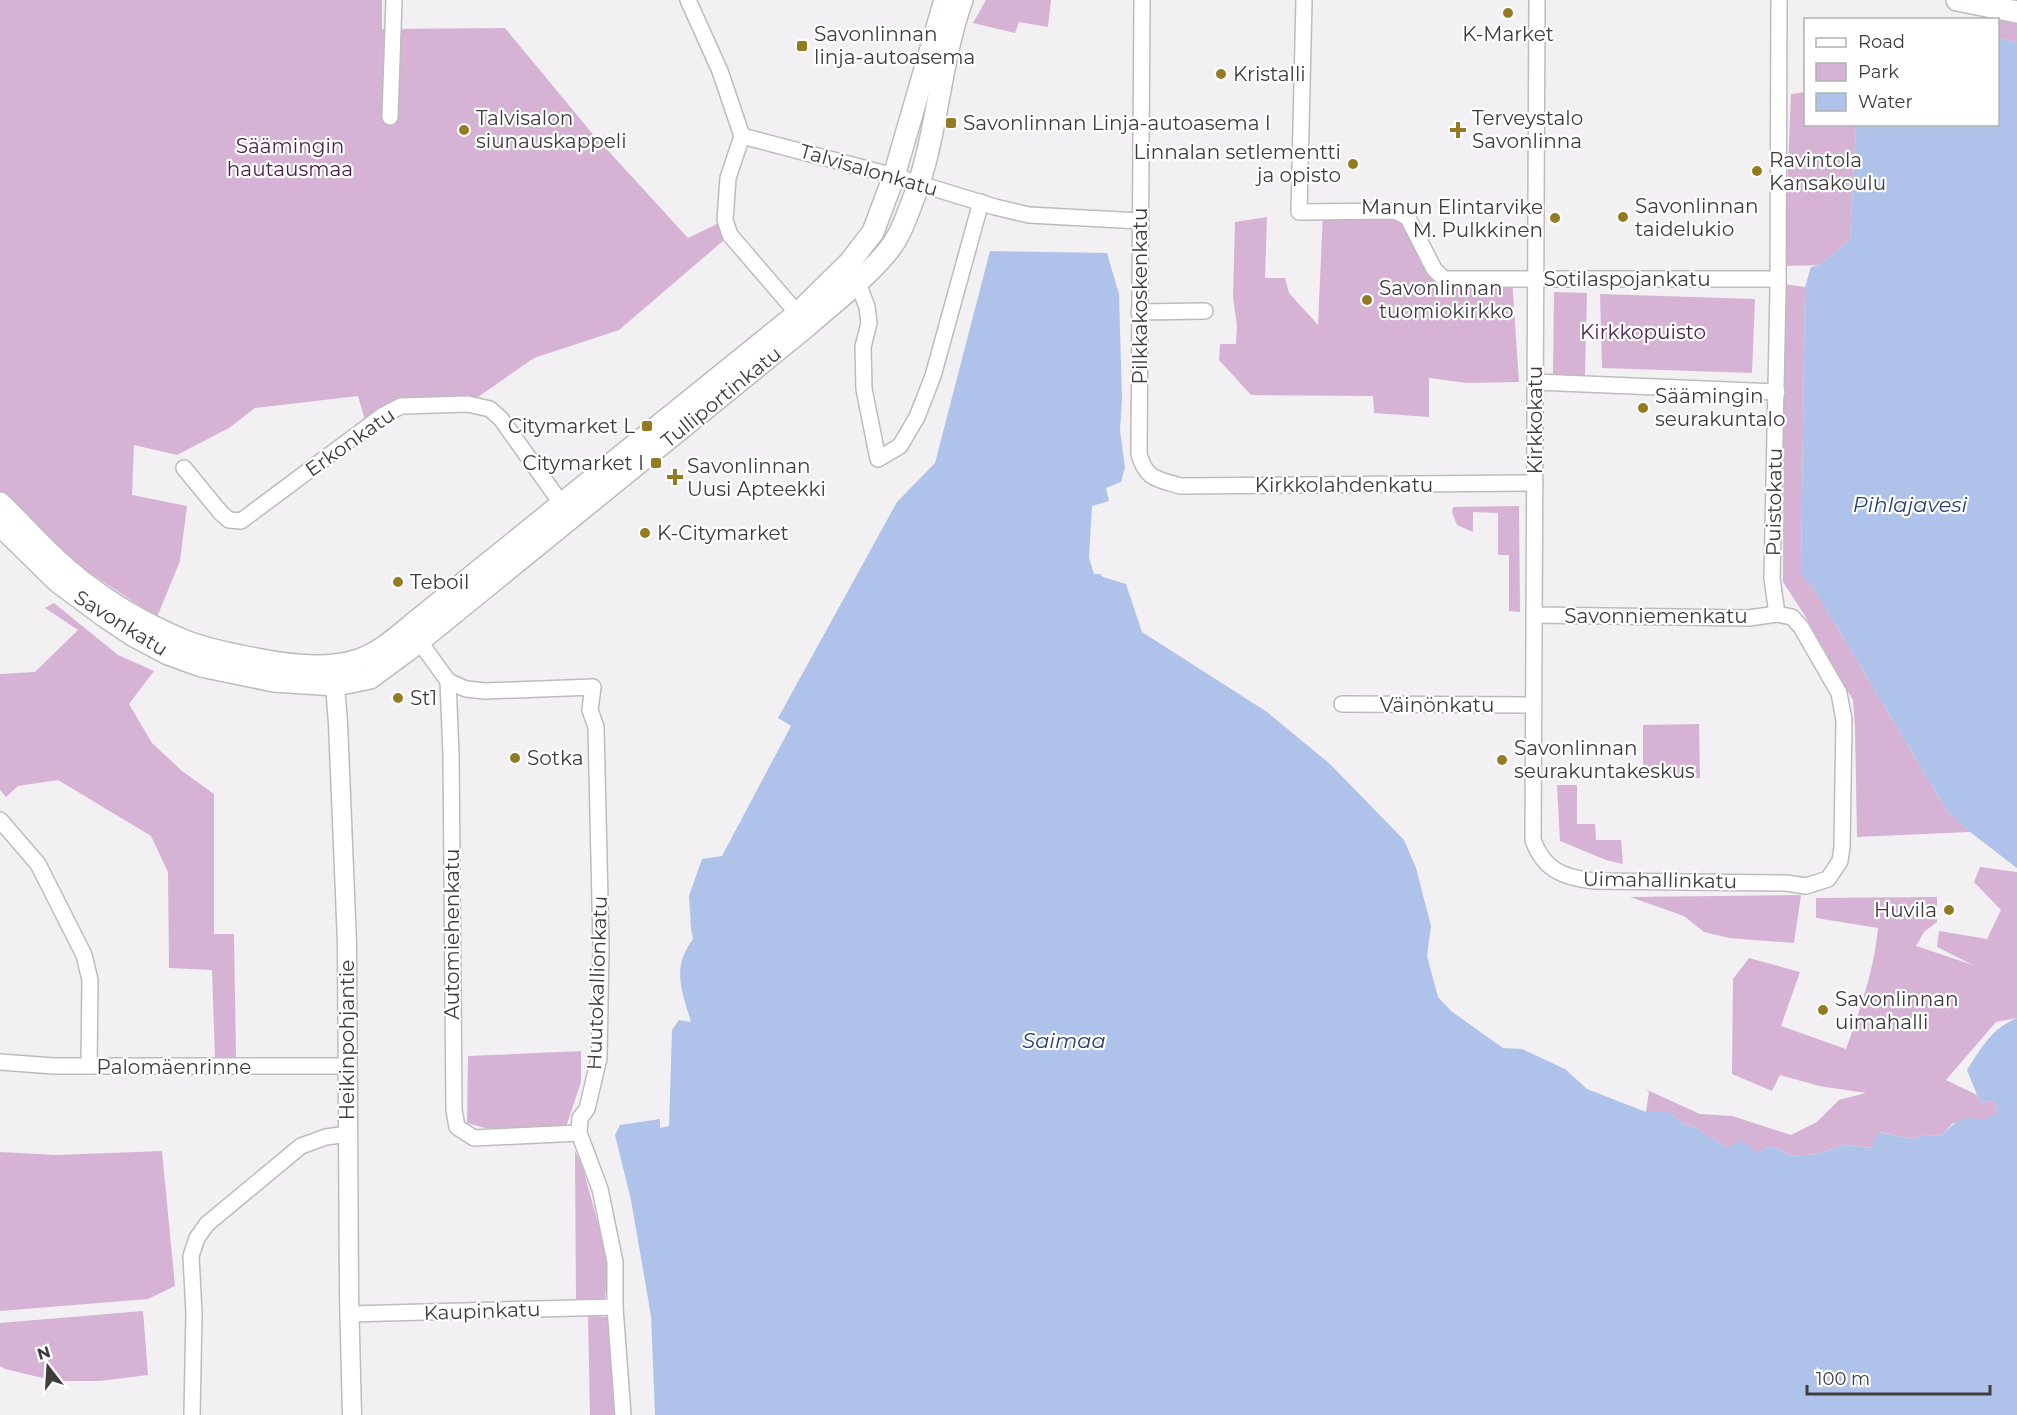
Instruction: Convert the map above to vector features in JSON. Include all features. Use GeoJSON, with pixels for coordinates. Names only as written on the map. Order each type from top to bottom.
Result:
{"type":"FeatureCollection","features":[{"type":"Feature","properties":{"kind":"main road","name":"Tulliportinkatu"},"geometry":{"type":"LineString","coordinates":[[854,272],[873,232],[894,176],[945,0]]}},
{"type":"Feature","properties":{"kind":"main road","name":"Tulliportinkatu"},"geometry":{"type":"LineString","coordinates":[[334,675],[370,678],[414,634],[802,320],[854,272],[891,247],[905,221],[920,184],[952,34],[962,0]]}},
{"type":"Feature","properties":{"kind":"main road"},"geometry":{"type":"LineString","coordinates":[[1958,0],[2017,12]]}},
{"type":"Feature","properties":{"kind":"main road","name":"Savonkatu"},"geometry":{"type":"LineString","coordinates":[[0,503],[69,570],[112,601],[167,633],[207,649],[334,675]]}},
{"type":"Feature","properties":{"kind":"main road","name":"Savonkatu"},"geometry":{"type":"LineString","coordinates":[[0,525],[73,594],[135,636],[168,654],[201,666],[274,681],[334,675]]}},
{"type":"Feature","properties":{"kind":"street"},"geometry":{"type":"LineString","coordinates":[[390,117],[394,0]]}},
{"type":"Feature","properties":{"kind":"street"},"geometry":{"type":"LineString","coordinates":[[688,0],[720,71],[742,136],[728,178],[724,220],[730,235],[802,320]]}},
{"type":"Feature","properties":{"kind":"street","name":"Pilkkakoskenkatu"},"geometry":{"type":"LineString","coordinates":[[1142,0],[1139,454],[1142,465],[1155,479]]}},
{"type":"Feature","properties":{"kind":"street","name":"Sotilaspojankatu"},"geometry":{"type":"LineString","coordinates":[[1304,0],[1299,212],[1395,212],[1408,218],[1434,270],[1444,279],[1777,279]]}},
{"type":"Feature","properties":{"kind":"street","name":"Kirkkokatu"},"geometry":{"type":"LineString","coordinates":[[1533,840],[1537,0]]}},
{"type":"Feature","properties":{"kind":"street","name":"Puistokatu"},"geometry":{"type":"LineString","coordinates":[[1777,614],[1772,578],[1777,392],[1779,0]]}},
{"type":"Feature","properties":{"kind":"street","name":"Talvisalonkatu"},"geometry":{"type":"LineString","coordinates":[[742,136],[1029,215],[1140,221]]}},
{"type":"Feature","properties":{"kind":"street"},"geometry":{"type":"LineString","coordinates":[[854,272],[867,307],[869,323],[863,347],[864,389],[878,459],[900,446],[916,417],[933,376],[981,202]]}},
{"type":"Feature","properties":{"kind":"street"},"geometry":{"type":"LineString","coordinates":[[1139,312],[1205,311]]}},
{"type":"Feature","properties":{"kind":"street"},"geometry":{"type":"LineString","coordinates":[[1536,382],[1777,392]]}},
{"type":"Feature","properties":{"kind":"street","name":"Erkonkatu"},"geometry":{"type":"LineString","coordinates":[[184,468],[221,513],[230,520],[241,521],[382,416],[401,406],[468,404],[490,410],[501,419],[567,510]]}},
{"type":"Feature","properties":{"kind":"street","name":"Kirkkolahdenkatu"},"geometry":{"type":"LineString","coordinates":[[1155,479],[1180,486],[1535,483]]}},
{"type":"Feature","properties":{"kind":"street","name":"Savonniemenkatu"},"geometry":{"type":"LineString","coordinates":[[1534,615],[1749,618],[1777,614]]}},
{"type":"Feature","properties":{"kind":"street","name":"Uimahallinkatu"},"geometry":{"type":"LineString","coordinates":[[1533,840],[1536,850],[1548,865],[1567,877],[1576,879],[1786,882],[1806,886],[1828,879],[1840,861],[1844,720],[1839,693],[1800,627],[1792,617],[1777,614]]}},
{"type":"Feature","properties":{"kind":"street"},"geometry":{"type":"LineString","coordinates":[[414,634],[448,681]]}},
{"type":"Feature","properties":{"kind":"street","name":"Heikinpohjantie"},"geometry":{"type":"LineString","coordinates":[[334,675],[347,943],[349,1066],[347,1134],[352,1415]]}},
{"type":"Feature","properties":{"kind":"street","name":"Huutokallionkatu"},"geometry":{"type":"LineString","coordinates":[[448,681],[466,689],[485,691],[593,687],[590,710],[596,727],[601,946],[599,1037],[597,1069],[587,1109],[580,1118],[579,1133]]}},
{"type":"Feature","properties":{"kind":"street","name":"Automiehenkatu"},"geometry":{"type":"LineString","coordinates":[[448,681],[451,764],[454,1110],[457,1127],[474,1138],[579,1133]]}},
{"type":"Feature","properties":{"kind":"street","name":"Väinönkatu"},"geometry":{"type":"LineString","coordinates":[[1342,704],[1533,705]]}},
{"type":"Feature","properties":{"kind":"street"},"geometry":{"type":"LineString","coordinates":[[0,820],[38,864],[84,954],[90,980],[90,1066]]}},
{"type":"Feature","properties":{"kind":"street","name":"Palomäenrinne"},"geometry":{"type":"LineString","coordinates":[[0,1062],[54,1066],[349,1066]]}},
{"type":"Feature","properties":{"kind":"street"},"geometry":{"type":"LineString","coordinates":[[579,1133],[600,1189],[615,1262],[615,1307],[623,1415]]}},
{"type":"Feature","properties":{"kind":"street"},"geometry":{"type":"LineString","coordinates":[[192,1415],[194,1313],[191,1256],[197,1238],[207,1224],[301,1146],[326,1137],[347,1134]]}},
{"type":"Feature","properties":{"kind":"street","name":"Kaupinkatu"},"geometry":{"type":"LineString","coordinates":[[349,1314],[615,1307]]}},
{"type":"Feature","properties":{"kind":"green space","name":"Säämingin hautausmaa"},"geometry":{"type":"Polygon","coordinates":[[[0,0],[382,0],[382,29],[505,28],[591,132],[688,238],[725,220],[730,235],[619,330],[534,358],[468,404],[401,406],[367,427],[358,396],[255,408],[229,428],[177,455],[134,445],[132,495],[187,506],[180,561],[157,617],[67,558],[0,493],[0,0]]]}},
{"type":"Feature","properties":{"kind":"green space"},"geometry":{"type":"Polygon","coordinates":[[[986,0],[1051,0],[1048,27],[1019,22],[1015,33],[973,23],[986,0]]]}},
{"type":"Feature","properties":{"kind":"green space"},"geometry":{"type":"Polygon","coordinates":[[[1990,0],[2017,0],[2017,43],[1999,38],[1999,18],[1986,18],[1990,0]]]}},
{"type":"Feature","properties":{"kind":"green space"},"geometry":{"type":"Polygon","coordinates":[[[1804,92],[1804,126],[1856,126],[1850,240],[1819,265],[1784,266],[1791,94],[1804,92]]]}},
{"type":"Feature","properties":{"kind":"green space"},"geometry":{"type":"Polygon","coordinates":[[[1395,211],[1444,279],[1512,279],[1519,382],[1466,383],[1429,378],[1429,417],[1374,413],[1373,396],[1251,395],[1219,360],[1220,344],[1236,344],[1237,325],[1233,298],[1235,222],[1267,217],[1265,278],[1285,278],[1289,293],[1318,325],[1323,212],[1395,211]]]}},
{"type":"Feature","properties":{"kind":"green space"},"geometry":{"type":"Polygon","coordinates":[[[1784,284],[1805,287],[1801,572],[1819,597],[1946,809],[1970,832],[1857,837],[1853,700],[1783,582],[1784,284]]]}},
{"type":"Feature","properties":{"kind":"green space"},"geometry":{"type":"Polygon","coordinates":[[[1554,292],[1587,293],[1585,375],[1553,375],[1554,292]]]}},
{"type":"Feature","properties":{"kind":"green space","name":"Kirkkopuisto"},"geometry":{"type":"Polygon","coordinates":[[[1600,294],[1755,299],[1752,373],[1602,368],[1600,294]]]}},
{"type":"Feature","properties":{"kind":"green space"},"geometry":{"type":"Polygon","coordinates":[[[1519,506],[1520,612],[1509,611],[1509,555],[1498,555],[1498,513],[1473,512],[1473,532],[1457,525],[1452,512],[1453,507],[1519,506]]]}},
{"type":"Feature","properties":{"kind":"green space"},"geometry":{"type":"Polygon","coordinates":[[[54,603],[118,655],[154,671],[129,704],[152,743],[182,771],[214,794],[214,934],[234,934],[236,1057],[215,1059],[212,970],[169,968],[168,872],[151,836],[58,780],[18,786],[6,797],[0,790],[0,674],[35,672],[78,630],[45,608],[54,603]]]}},
{"type":"Feature","properties":{"kind":"green space"},"geometry":{"type":"Polygon","coordinates":[[[1699,724],[1700,778],[1647,779],[1643,764],[1643,725],[1699,724]]]}},
{"type":"Feature","properties":{"kind":"green space"},"geometry":{"type":"Polygon","coordinates":[[[1557,785],[1577,785],[1577,824],[1595,824],[1596,840],[1621,840],[1623,864],[1606,860],[1560,841],[1557,785]]]}},
{"type":"Feature","properties":{"kind":"green space"},"geometry":{"type":"Polygon","coordinates":[[[1980,867],[2017,872],[2017,1018],[1996,1022],[1946,1080],[1977,1095],[1982,1103],[1995,1100],[1997,1113],[1985,1121],[1968,1118],[1952,1124],[1941,1136],[1925,1135],[1912,1139],[1880,1132],[1872,1148],[1845,1145],[1816,1154],[1793,1156],[1770,1146],[1757,1153],[1727,1148],[1695,1127],[1684,1124],[1669,1112],[1646,1112],[1649,1092],[1645,1089],[1700,1114],[1732,1116],[1791,1135],[1817,1122],[1839,1100],[1866,1093],[1819,1086],[1780,1075],[1772,1091],[1732,1074],[1733,979],[1749,958],[1800,972],[1781,1026],[1846,1049],[1870,975],[1878,928],[1816,918],[1816,898],[1937,897],[1937,922],[1924,932],[1916,946],[1973,965],[1937,947],[1939,931],[1987,939],[2001,910],[1974,882],[1980,867]]]}},
{"type":"Feature","properties":{"kind":"green space"},"geometry":{"type":"Polygon","coordinates":[[[1801,895],[1794,943],[1729,938],[1704,932],[1684,916],[1630,897],[1801,895]]]}},
{"type":"Feature","properties":{"kind":"green space"},"geometry":{"type":"Polygon","coordinates":[[[581,1051],[581,1082],[565,1130],[485,1128],[467,1123],[468,1056],[581,1051]]]}},
{"type":"Feature","properties":{"kind":"green space"},"geometry":{"type":"Polygon","coordinates":[[[162,1151],[175,1286],[148,1299],[0,1311],[0,1152],[57,1155],[162,1151]]]}},
{"type":"Feature","properties":{"kind":"green space"},"geometry":{"type":"Polygon","coordinates":[[[575,1151],[582,1165],[608,1260],[605,1301],[576,1301],[575,1151]]]}},
{"type":"Feature","properties":{"kind":"green space"},"geometry":{"type":"Polygon","coordinates":[[[143,1311],[148,1375],[100,1381],[55,1381],[0,1366],[0,1323],[143,1311]]]}},
{"type":"Feature","properties":{"kind":"green space"},"geometry":{"type":"Polygon","coordinates":[[[588,1316],[608,1317],[614,1415],[590,1415],[588,1316]]]}},
{"type":"Feature","properties":{"kind":"water","name":"Pihlajavesi"},"geometry":{"type":"Polygon","coordinates":[[[1999,38],[2017,43],[2017,868],[1970,832],[1946,809],[1819,597],[1801,572],[1805,287],[1811,267],[1819,265],[1850,240],[1856,126],[1999,126],[1999,38]]]}},
{"type":"Feature","properties":{"kind":"water","name":"Saimaa"},"geometry":{"type":"Polygon","coordinates":[[[990,251],[1107,253],[1119,294],[1122,399],[1120,430],[1125,468],[1121,482],[1106,488],[1109,501],[1092,506],[1089,558],[1094,574],[1126,584],[1142,632],[1267,712],[1330,764],[1404,840],[1416,868],[1431,926],[1427,956],[1438,997],[1451,1011],[1503,1048],[1522,1049],[1565,1069],[1587,1089],[1646,1112],[1669,1112],[1684,1124],[1695,1127],[1727,1148],[1742,1140],[1757,1153],[1770,1146],[1793,1156],[1816,1154],[1845,1145],[1871,1148],[1879,1132],[1912,1139],[1925,1135],[1941,1136],[1961,1120],[1985,1119],[1997,1113],[1995,1100],[1982,1103],[1967,1070],[1994,1033],[2017,1018],[2017,1415],[655,1415],[651,1316],[631,1200],[615,1135],[620,1125],[660,1119],[660,1128],[669,1126],[672,1030],[679,1020],[691,1022],[682,990],[680,970],[686,950],[693,939],[689,896],[702,859],[722,856],[791,726],[778,718],[897,502],[935,463],[990,251]]]}},
{"type":"Feature","properties":{"kind":"place","name":"K-Market"},"geometry":{"type":"Point","coordinates":[1508,13]}},
{"type":"Feature","properties":{"kind":"place","name":"Savonlinnan linja-autoasema"},"geometry":{"type":"Point","coordinates":[802,46]}},
{"type":"Feature","properties":{"kind":"place","name":"Kristalli"},"geometry":{"type":"Point","coordinates":[1221,74]}},
{"type":"Feature","properties":{"kind":"place","name":"Savonlinnan Linja-autoasema I"},"geometry":{"type":"Point","coordinates":[951,123]}},
{"type":"Feature","properties":{"kind":"place","name":"Talvisalon siunauskappeli"},"geometry":{"type":"Point","coordinates":[464,130]}},
{"type":"Feature","properties":{"kind":"place","name":"Terveystalo Savonlinna"},"geometry":{"type":"Point","coordinates":[1458,130]}},
{"type":"Feature","properties":{"kind":"place","name":"Linnalan setlementti ja opisto"},"geometry":{"type":"Point","coordinates":[1353,164]}},
{"type":"Feature","properties":{"kind":"place","name":"Ravintola Kansakoulu"},"geometry":{"type":"Point","coordinates":[1757,171]}},
{"type":"Feature","properties":{"kind":"place","name":"Savonlinnan taidelukio"},"geometry":{"type":"Point","coordinates":[1623,217]}},
{"type":"Feature","properties":{"kind":"place","name":"Manun Elintarvike M. Pulkkinen"},"geometry":{"type":"Point","coordinates":[1555,218]}},
{"type":"Feature","properties":{"kind":"place","name":"Savonlinnan tuomiokirkko"},"geometry":{"type":"Point","coordinates":[1367,300]}},
{"type":"Feature","properties":{"kind":"place","name":"Säämingin seurakuntalo"},"geometry":{"type":"Point","coordinates":[1643,408]}},
{"type":"Feature","properties":{"kind":"place","name":"Citymarket L"},"geometry":{"type":"Point","coordinates":[647,426]}},
{"type":"Feature","properties":{"kind":"place","name":"Citymarket I"},"geometry":{"type":"Point","coordinates":[656,463]}},
{"type":"Feature","properties":{"kind":"place","name":"Savonlinnan Uusi Apteekki"},"geometry":{"type":"Point","coordinates":[675,477]}},
{"type":"Feature","properties":{"kind":"place","name":"K-Citymarket"},"geometry":{"type":"Point","coordinates":[645,533]}},
{"type":"Feature","properties":{"kind":"place","name":"Teboil"},"geometry":{"type":"Point","coordinates":[398,582]}},
{"type":"Feature","properties":{"kind":"place","name":"St1"},"geometry":{"type":"Point","coordinates":[398,698]}},
{"type":"Feature","properties":{"kind":"place","name":"Sotka"},"geometry":{"type":"Point","coordinates":[515,758]}},
{"type":"Feature","properties":{"kind":"place","name":"Savonlinnan seurakuntakeskus"},"geometry":{"type":"Point","coordinates":[1502,760]}},
{"type":"Feature","properties":{"kind":"place","name":"Huvila"},"geometry":{"type":"Point","coordinates":[1949,910]}},
{"type":"Feature","properties":{"kind":"place","name":"Savonlinnan uimahalli"},"geometry":{"type":"Point","coordinates":[1823,1010]}}]}
